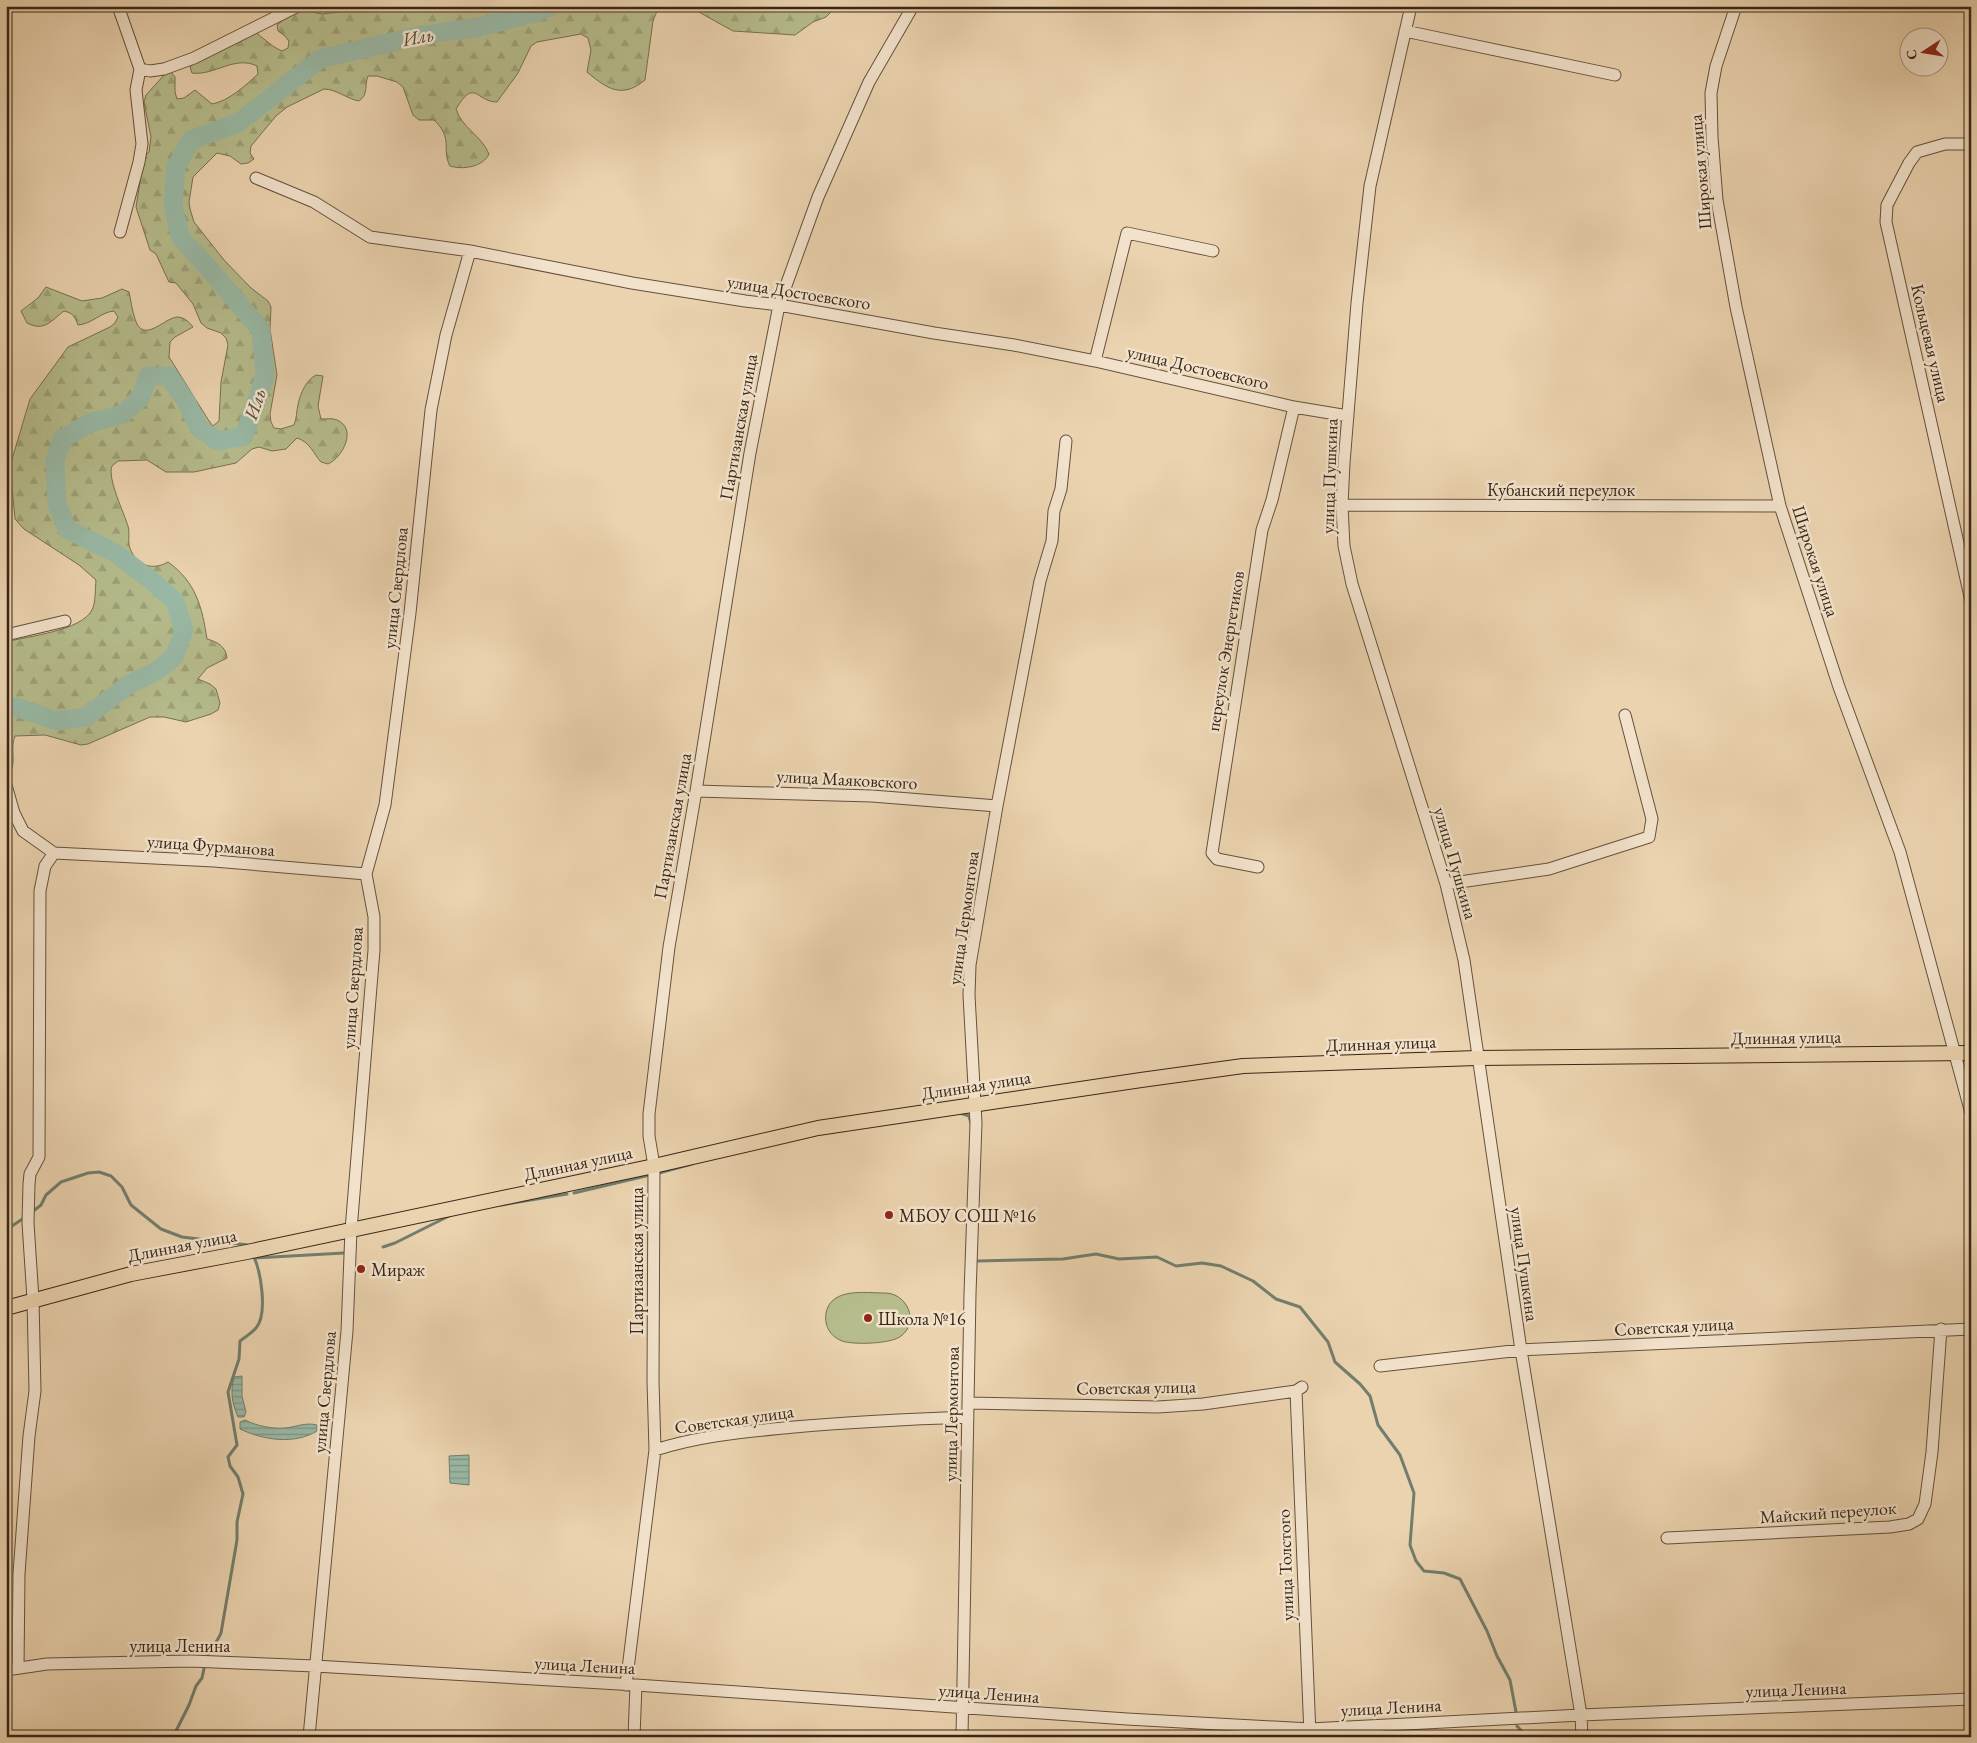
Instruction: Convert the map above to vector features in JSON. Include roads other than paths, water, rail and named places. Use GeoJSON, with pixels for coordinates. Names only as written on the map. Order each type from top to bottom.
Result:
{"type":"FeatureCollection","features":[{"type":"Feature","properties":{"kind":"main road","name":"Длинная улица"},"geometry":{"type":"LineString","coordinates":[[6,1308],[33,1299],[131,1274],[654,1166],[818,1128],[1243,1066],[1477,1058],[1971,1053]]}},
{"type":"Feature","properties":{"kind":"street"},"geometry":{"type":"LineString","coordinates":[[118,6],[140,69],[136,90],[142,144],[120,232]]}},
{"type":"Feature","properties":{"kind":"street"},"geometry":{"type":"LineString","coordinates":[[140,69],[150,71],[164,69],[194,58],[298,6]]}},
{"type":"Feature","properties":{"kind":"street","name":"Партизанская улица"},"geometry":{"type":"LineString","coordinates":[[634,1737],[631,1685],[655,1450],[653,1381],[654,1166],[649,1129],[657,1040],[669,947],[750,453],[779,305],[818,197],[869,82],[913,6]]}},
{"type":"Feature","properties":{"kind":"street","name":"улица Пушкина"},"geometry":{"type":"LineString","coordinates":[[1411,6],[1370,186],[1357,303],[1348,416],[1342,505],[1344,546],[1352,584],[1446,884],[1464,960],[1521,1350],[1581,1715],[1582,1737]]}},
{"type":"Feature","properties":{"kind":"street","name":"Широкая улица"},"geometry":{"type":"LineString","coordinates":[[1736,6],[1716,66],[1711,93],[1717,200],[1736,307],[1780,506],[1839,687],[1900,852],[1971,1113]]}},
{"type":"Feature","properties":{"kind":"street"},"geometry":{"type":"LineString","coordinates":[[1405,31],[1615,75]]}},
{"type":"Feature","properties":{"kind":"street","name":"Кольцевая улица"},"geometry":{"type":"LineString","coordinates":[[1971,144],[1945,144],[1918,152],[1909,163],[1887,205],[1886,222],[1971,601]]}},
{"type":"Feature","properties":{"kind":"street","name":"улица Достоевского"},"geometry":{"type":"LineString","coordinates":[[256,178],[314,202],[370,237],[470,251],[632,282],[1014,345],[1095,361],[1294,407],[1348,416]]}},
{"type":"Feature","properties":{"kind":"street"},"geometry":{"type":"LineString","coordinates":[[1095,361],[1127,233],[1213,251]]}},
{"type":"Feature","properties":{"kind":"street","name":"улица Свердлова"},"geometry":{"type":"LineString","coordinates":[[309,1737],[347,1331],[351,1230],[374,950],[374,916],[366,874],[386,795],[410,613],[431,410],[446,335],[470,251]]}},
{"type":"Feature","properties":{"kind":"street","name":"переулок Энергетиков"},"geometry":{"type":"LineString","coordinates":[[1258,866],[1217,859],[1212,853],[1262,530],[1272,500],[1294,407]]}},
{"type":"Feature","properties":{"kind":"street","name":"улица Лермонтова"},"geometry":{"type":"LineString","coordinates":[[962,1737],[975,1105],[969,995],[970,965],[997,806],[1040,581],[1052,541],[1054,511],[1061,489],[1066,441]]}},
{"type":"Feature","properties":{"kind":"street","name":"Кубанский переулок"},"geometry":{"type":"LineString","coordinates":[[1342,505],[1780,506]]}},
{"type":"Feature","properties":{"kind":"street"},"geometry":{"type":"LineString","coordinates":[[6,635],[65,621]]}},
{"type":"Feature","properties":{"kind":"street"},"geometry":{"type":"LineString","coordinates":[[1446,884],[1549,869],[1649,837],[1652,819],[1626,715]]}},
{"type":"Feature","properties":{"kind":"street"},"geometry":{"type":"LineString","coordinates":[[6,785],[14,813],[24,831],[54,853],[45,866],[40,891],[39,1157],[30,1174],[28,1199],[35,1391],[29,1436],[19,1574],[18,1668]]}},
{"type":"Feature","properties":{"kind":"street","name":"улица Маяковского"},"geometry":{"type":"LineString","coordinates":[[696,791],[872,796],[997,806]]}},
{"type":"Feature","properties":{"kind":"street","name":"улица Фурманова"},"geometry":{"type":"LineString","coordinates":[[54,853],[214,861],[366,874]]}},
{"type":"Feature","properties":{"kind":"street","name":"Советская улица"},"geometry":{"type":"LineString","coordinates":[[1380,1366],[1521,1350],[1971,1328]]}},
{"type":"Feature","properties":{"kind":"street","name":"Майский переулок"},"geometry":{"type":"LineString","coordinates":[[1667,1538],[1890,1527],[1910,1524],[1918,1519],[1925,1504],[1932,1452],[1941,1329]]}},
{"type":"Feature","properties":{"kind":"street","name":"Советская улица"},"geometry":{"type":"LineString","coordinates":[[969,1403],[1158,1407],[1203,1404],[1299,1389]]}},
{"type":"Feature","properties":{"kind":"street","name":"улица Толстого"},"geometry":{"type":"LineString","coordinates":[[1299,1389],[1310,1733]]}},
{"type":"Feature","properties":{"kind":"street","name":"Советская улица"},"geometry":{"type":"LineString","coordinates":[[655,1450],[684,1440],[740,1432],[882,1420],[968,1417]]}},
{"type":"Feature","properties":{"kind":"street","name":"улица Ленина"},"geometry":{"type":"LineString","coordinates":[[6,1670],[47,1664],[191,1661],[315,1666],[631,1685],[1310,1733],[1581,1715],[1971,1699]]}},
{"type":"Feature","properties":{"kind":"waterway","name":"Иль"},"geometry":{"type":"LineString","coordinates":[[6,709],[16,707],[57,721],[86,717],[128,685],[155,672],[174,657],[184,630],[175,601],[152,581],[115,553],[67,529],[57,504],[55,460],[62,439],[90,423],[123,414],[141,397],[148,376],[169,376],[187,403],[199,428],[218,441],[244,436],[265,376],[261,330],[180,237],[173,204],[176,167],[191,140],[238,123],[320,59],[418,36],[479,27],[538,12],[550,6]]}},
{"type":"Feature","properties":{"kind":"waterway"},"geometry":{"type":"LineString","coordinates":[[960,1113],[969,1116],[971,1123]]}},
{"type":"Feature","properties":{"kind":"waterway"},"geometry":{"type":"LineString","coordinates":[[659,1173],[692,1164]]}},
{"type":"Feature","properties":{"kind":"waterway"},"geometry":{"type":"LineString","coordinates":[[32,1212],[41,1205],[46,1195],[61,1182],[88,1173],[99,1172],[111,1176],[122,1187],[131,1205],[161,1229],[182,1237],[248,1245],[249,1247]]}},
{"type":"Feature","properties":{"kind":"waterway"},"geometry":{"type":"LineString","coordinates":[[574,1193],[650,1175]]}},
{"type":"Feature","properties":{"kind":"waterway"},"geometry":{"type":"LineString","coordinates":[[501,1205],[567,1194]]}},
{"type":"Feature","properties":{"kind":"waterway"},"geometry":{"type":"LineString","coordinates":[[383,1247],[451,1215]]}},
{"type":"Feature","properties":{"kind":"waterway"},"geometry":{"type":"LineString","coordinates":[[6,1230],[24,1218]]}},
{"type":"Feature","properties":{"kind":"waterway"},"geometry":{"type":"LineString","coordinates":[[255,1258],[344,1253]]}},
{"type":"Feature","properties":{"kind":"waterway"},"geometry":{"type":"LineString","coordinates":[[977,1261],[1063,1259],[1096,1254],[1119,1259],[1157,1257],[1176,1266],[1202,1263],[1221,1266],[1253,1281],[1276,1299],[1300,1307],[1328,1342],[1335,1362],[1360,1384],[1370,1396],[1378,1425],[1400,1455],[1414,1493],[1410,1545],[1416,1561],[1424,1571],[1444,1573],[1460,1579],[1510,1680],[1516,1712]]}},
{"type":"Feature","properties":{"kind":"waterway"},"geometry":{"type":"LineString","coordinates":[[207,1658],[221,1633],[237,1540],[237,1522],[243,1494],[238,1477],[230,1466],[228,1457],[237,1445],[228,1392],[239,1359],[240,1341],[256,1328],[262,1313],[261,1281],[253,1255]]}},
{"type":"Feature","properties":{"kind":"waterway"},"geometry":{"type":"LineString","coordinates":[[171,1737],[176,1731],[196,1686],[202,1678],[205,1664]]}},
{"type":"Feature","properties":{"kind":"waterway"},"geometry":{"type":"LineString","coordinates":[[1517,1726],[1527,1737]]}},
{"type":"Feature","properties":{"kind":"place","name":"МБОУ СОШ №16"},"geometry":{"type":"Point","coordinates":[889,1215]}},
{"type":"Feature","properties":{"kind":"place","name":"Мираж"},"geometry":{"type":"Point","coordinates":[361,1269]}},
{"type":"Feature","properties":{"kind":"place","name":"Школа №16"},"geometry":{"type":"Point","coordinates":[868,1318]}}]}
